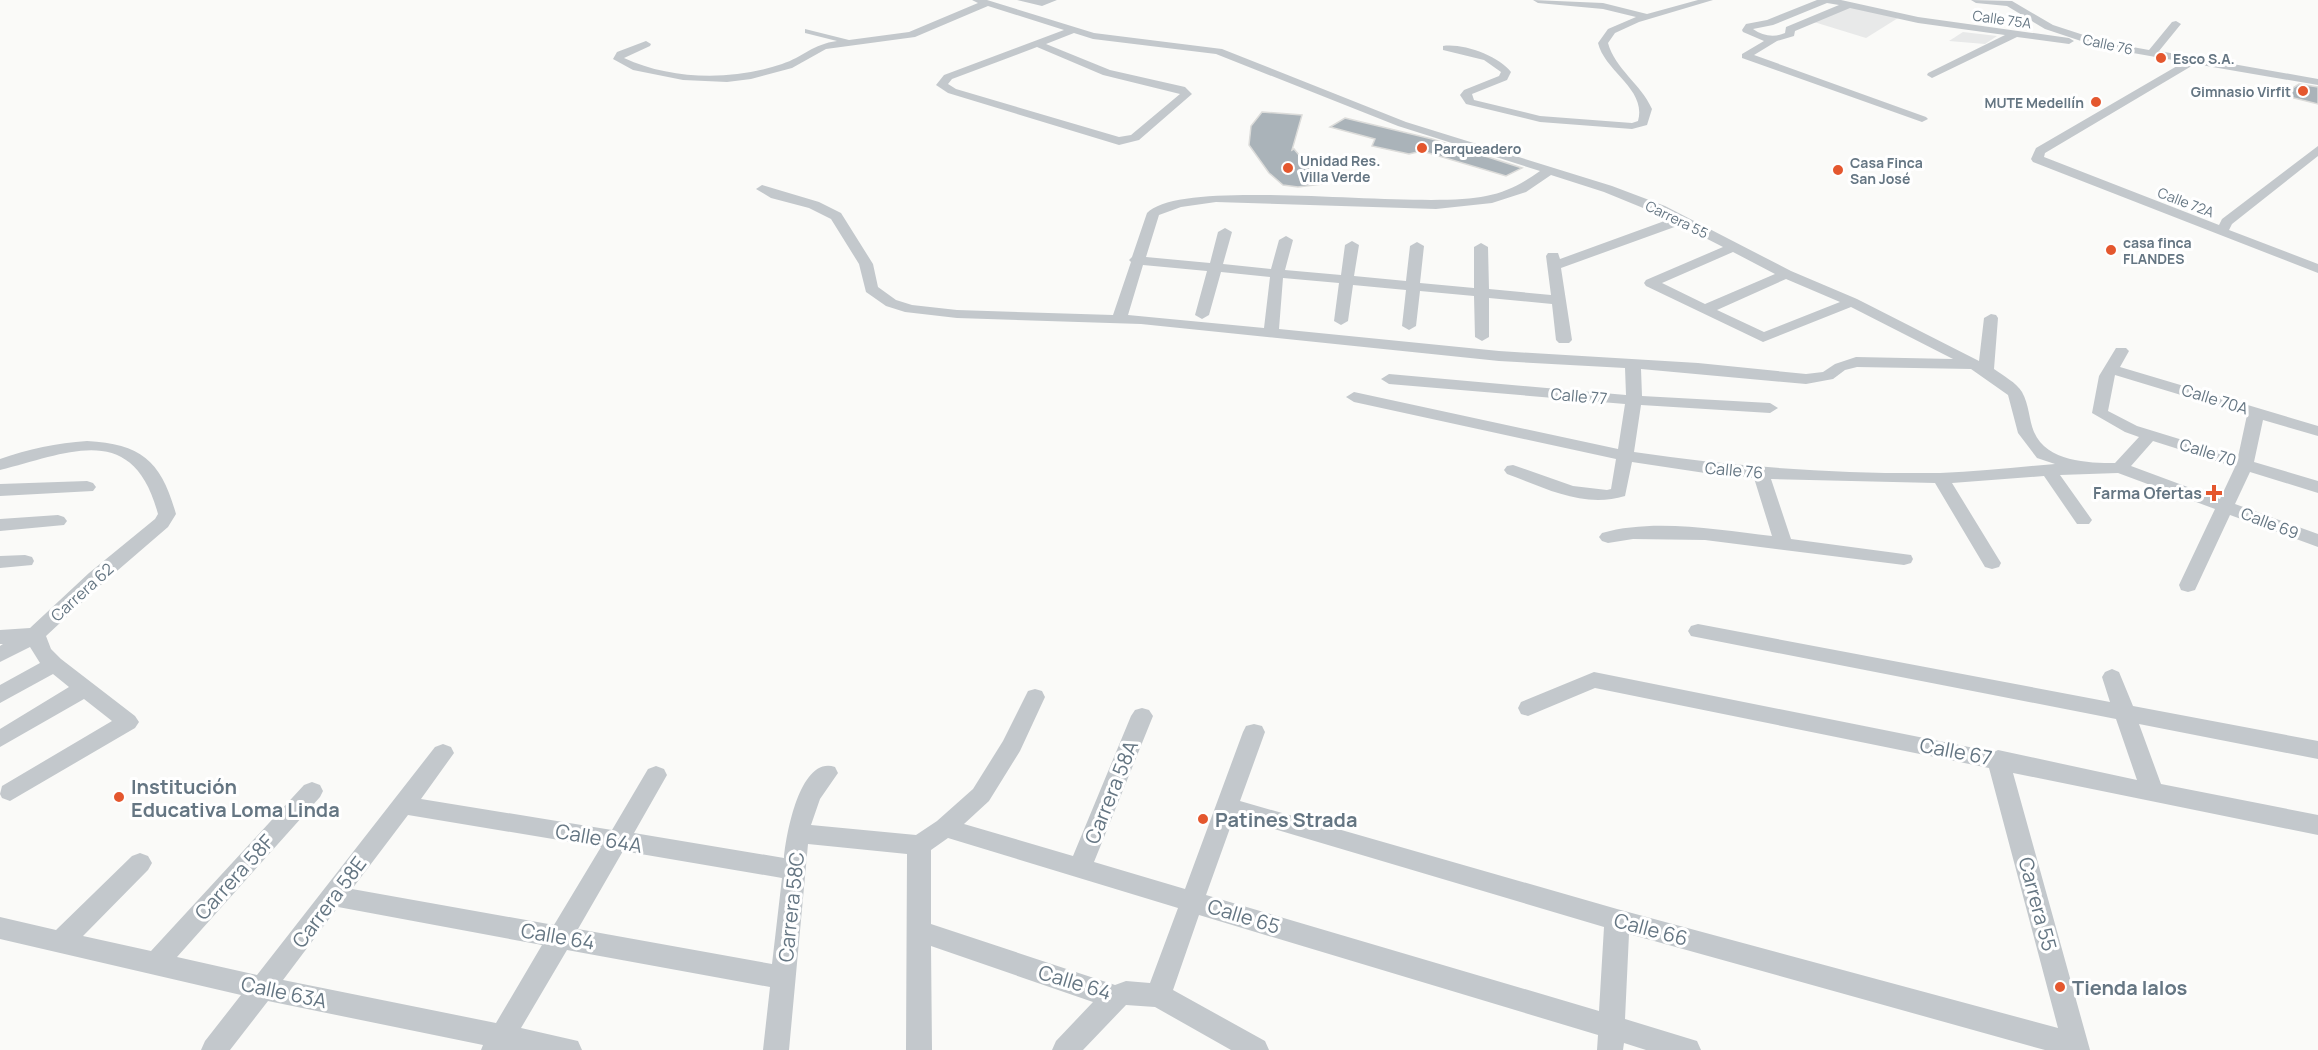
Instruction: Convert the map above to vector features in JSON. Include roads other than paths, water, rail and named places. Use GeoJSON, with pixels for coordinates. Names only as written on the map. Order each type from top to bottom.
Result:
{"type":"FeatureCollection","features":[{"type":"Feature","properties":{"kind":"street"},"geometry":{"type":"LineString","coordinates":[[1022,0],[1042,3],[1052,0]]}},
{"type":"Feature","properties":{"kind":"street"},"geometry":{"type":"LineString","coordinates":[[1538,0],[1601,3],[1649,17]]}},
{"type":"Feature","properties":{"kind":"street"},"geometry":{"type":"LineString","coordinates":[[1447,48],[1500,64],[1506,72],[1503,78],[1468,92],[1466,95],[1470,102],[1540,119],[1632,126],[1643,123],[1646,119],[1647,102],[1608,59],[1604,44],[1607,35],[1614,30],[1649,17],[1708,0]]}},
{"type":"Feature","properties":{"kind":"street"},"geometry":{"type":"LineString","coordinates":[[1826,0],[1768,23],[1747,28],[1756,35],[1786,37],[1790,34],[1790,29],[1848,5]]}},
{"type":"Feature","properties":{"kind":"street","name":"Calle 75A"},"geometry":{"type":"LineString","coordinates":[[1826,0],[1918,20],[2013,35],[2103,45]]}},
{"type":"Feature","properties":{"kind":"street","name":"Calle 76"},"geometry":{"type":"LineString","coordinates":[[1976,0],[1999,1],[2022,9],[2040,22],[2064,34],[2103,45],[2318,82]]}},
{"type":"Feature","properties":{"kind":"street"},"geometry":{"type":"LineString","coordinates":[[646,44],[621,54],[618,59],[637,68],[667,75],[727,79],[771,72],[800,61],[823,46],[911,35],[981,2]]}},
{"type":"Feature","properties":{"kind":"street","name":"Carrera 55"},"geometry":{"type":"LineString","coordinates":[[981,2],[1093,36],[1218,51],[1402,124],[1550,170],[1660,209],[1786,274],[1852,302],[1980,367],[2015,393],[2026,433],[2035,446],[2043,454],[2080,468]]}},
{"type":"Feature","properties":{"kind":"street"},"geometry":{"type":"LineString","coordinates":[[2152,53],[2176,24]]}},
{"type":"Feature","properties":{"kind":"street"},"geometry":{"type":"LineString","coordinates":[[810,31],[855,43]]}},
{"type":"Feature","properties":{"kind":"street"},"geometry":{"type":"LineString","coordinates":[[1036,43],[1098,70],[1181,89],[1186,94],[1135,138],[1123,141],[952,91],[942,85],[948,77],[1036,43],[1071,31]]}},
{"type":"Feature","properties":{"kind":"street"},"geometry":{"type":"LineString","coordinates":[[2054,40],[2064,38],[2066,36],[2064,34]]}},
{"type":"Feature","properties":{"kind":"street"},"geometry":{"type":"LineString","coordinates":[[1932,75],[2013,35]]}},
{"type":"Feature","properties":{"kind":"street"},"geometry":{"type":"LineString","coordinates":[[1775,38],[1746,56],[1923,119]]}},
{"type":"Feature","properties":{"kind":"street","name":"Calle 72A"},"geometry":{"type":"LineString","coordinates":[[2193,61],[2040,151],[2037,159],[2318,269]]}},
{"type":"Feature","properties":{"kind":"street"},"geometry":{"type":"LineString","coordinates":[[2222,231],[2227,222],[2318,150]]}},
{"type":"Feature","properties":{"kind":"street"},"geometry":{"type":"LineString","coordinates":[[1119,320],[1136,260],[1153,213],[1179,203],[1216,198],[1436,205],[1487,200],[1522,189],[1550,170]]}},
{"type":"Feature","properties":{"kind":"street"},"geometry":{"type":"LineString","coordinates":[[762,189],[775,195],[814,205],[836,216],[867,264],[871,289],[891,303],[910,309],[957,314],[1119,320],[1499,356],[1632,364],[1806,379],[1827,376],[1840,367],[1856,362],[1980,367],[1991,318]]}},
{"type":"Feature","properties":{"kind":"street"},"geometry":{"type":"LineString","coordinates":[[1564,340],[1553,261],[1681,220]]}},
{"type":"Feature","properties":{"kind":"street"},"geometry":{"type":"LineString","coordinates":[[1202,315],[1225,232]]}},
{"type":"Feature","properties":{"kind":"street"},"geometry":{"type":"LineString","coordinates":[[1271,333],[1277,273],[1286,240]]}},
{"type":"Feature","properties":{"kind":"street"},"geometry":{"type":"LineString","coordinates":[[1341,321],[1352,245]]}},
{"type":"Feature","properties":{"kind":"street"},"geometry":{"type":"LineString","coordinates":[[1409,326],[1417,246]]}},
{"type":"Feature","properties":{"kind":"street"},"geometry":{"type":"LineString","coordinates":[[1481,247],[1482,336]]}},
{"type":"Feature","properties":{"kind":"street"},"geometry":{"type":"LineString","coordinates":[[1733,247],[1651,283],[1763,338],[1852,302]]}},
{"type":"Feature","properties":{"kind":"street"},"geometry":{"type":"LineString","coordinates":[[1136,260],[1558,300]]}},
{"type":"Feature","properties":{"kind":"street"},"geometry":{"type":"LineString","coordinates":[[1706,309],[1786,274]]}},
{"type":"Feature","properties":{"kind":"street"},"geometry":{"type":"LineString","coordinates":[[2111,369],[2121,351]]}},
{"type":"Feature","properties":{"kind":"street"},"geometry":{"type":"LineString","coordinates":[[1513,470],[1585,495],[1608,498],[1619,492],[1623,455],[1634,400],[1632,364]]}},
{"type":"Feature","properties":{"kind":"street","name":"Calle 70A"},"geometry":{"type":"LineString","coordinates":[[2111,369],[2318,431]]}},
{"type":"Feature","properties":{"kind":"street","name":"Calle 70"},"geometry":{"type":"LineString","coordinates":[[2111,369],[2107,375],[2100,413],[2131,429],[2318,487]]}},
{"type":"Feature","properties":{"kind":"street","name":"Calle 77"},"geometry":{"type":"LineString","coordinates":[[1389,379],[1634,400],[1770,408]]}},
{"type":"Feature","properties":{"kind":"street","name":"Calle 76"},"geometry":{"type":"LineString","coordinates":[[1354,397],[1623,455],[1705,468],[1761,473],[1941,478],[2080,468],[2120,468]]}},
{"type":"Feature","properties":{"kind":"street"},"geometry":{"type":"LineString","coordinates":[[2188,585],[2246,464],[2256,412]]}},
{"type":"Feature","properties":{"kind":"street"},"geometry":{"type":"LineString","coordinates":[[2120,468],[2150,434]]}},
{"type":"Feature","properties":{"kind":"street","name":"Carrera 62"},"geometry":{"type":"LineString","coordinates":[[0,465],[20,457],[71,446],[119,449],[138,459],[165,503],[167,514],[162,523],[96,578],[36,634],[0,655]]}},
{"type":"Feature","properties":{"kind":"street","name":"Calle 69"},"geometry":{"type":"LineString","coordinates":[[2120,468],[2318,541]]}},
{"type":"Feature","properties":{"kind":"street"},"geometry":{"type":"LineString","coordinates":[[2049,471],[2083,520]]}},
{"type":"Feature","properties":{"kind":"street"},"geometry":{"type":"LineString","coordinates":[[1761,473],[1784,545]]}},
{"type":"Feature","properties":{"kind":"street"},"geometry":{"type":"LineString","coordinates":[[1941,478],[1992,563]]}},
{"type":"Feature","properties":{"kind":"street"},"geometry":{"type":"LineString","coordinates":[[0,490],[87,487]]}},
{"type":"Feature","properties":{"kind":"street"},"geometry":{"type":"LineString","coordinates":[[0,525],[58,521]]}},
{"type":"Feature","properties":{"kind":"street"},"geometry":{"type":"LineString","coordinates":[[1608,537],[1633,533],[1675,533],[1904,560]]}},
{"type":"Feature","properties":{"kind":"street"},"geometry":{"type":"LineString","coordinates":[[0,562],[25,561]]}},
{"type":"Feature","properties":{"kind":"street"},"geometry":{"type":"LineString","coordinates":[[1698,631],[2318,750]]}},
{"type":"Feature","properties":{"kind":"street"},"geometry":{"type":"LineString","coordinates":[[0,637],[36,634],[42,652],[54,664],[128,722],[10,792]]}},
{"type":"Feature","properties":{"kind":"street"},"geometry":{"type":"LineString","coordinates":[[0,695],[54,664]]}},
{"type":"Feature","properties":{"kind":"street"},"geometry":{"type":"LineString","coordinates":[[2112,677],[2152,791]]}},
{"type":"Feature","properties":{"kind":"street","name":"Calle 67"},"geometry":{"type":"LineString","coordinates":[[1528,708],[1594,680],[1998,759],[2318,825]]}},
{"type":"Feature","properties":{"kind":"street"},"geometry":{"type":"LineString","coordinates":[[0,739],[83,689]]}},
{"type":"Feature","properties":{"kind":"street"},"geometry":{"type":"LineString","coordinates":[[798,833],[919,845],[945,828],[981,795],[1012,745],[1035,697]]}},
{"type":"Feature","properties":{"kind":"street","name":"Carrera 58A"},"geometry":{"type":"LineString","coordinates":[[1079,869],[1142,716]]}},
{"type":"Feature","properties":{"kind":"street"},"geometry":{"type":"LineString","coordinates":[[1158,995],[1254,732]]}},
{"type":"Feature","properties":{"kind":"street","name":"Carrera 58E"},"geometry":{"type":"LineString","coordinates":[[214,1050],[443,753]]}},
{"type":"Feature","properties":{"kind":"street","name":"Carrera 55"},"geometry":{"type":"LineString","coordinates":[[1998,759],[2077,1048]]}},
{"type":"Feature","properties":{"kind":"street","name":"Carrera 58C"},"geometry":{"type":"LineString","coordinates":[[776,1050],[798,833],[804,808],[814,786],[827,773]]}},
{"type":"Feature","properties":{"kind":"street"},"geometry":{"type":"LineString","coordinates":[[498,1043],[656,775]]}},
{"type":"Feature","properties":{"kind":"street","name":"Carrera 58F"},"geometry":{"type":"LineString","coordinates":[[155,964],[312,791]]}},
{"type":"Feature","properties":{"kind":"street","name":"Calle 64A"},"geometry":{"type":"LineString","coordinates":[[403,805],[796,870]]}},
{"type":"Feature","properties":{"kind":"street","name":"Calle 66"},"geometry":{"type":"LineString","coordinates":[[1227,806],[1617,920],[2077,1048]]}},
{"type":"Feature","properties":{"kind":"street","name":"Calle 65"},"geometry":{"type":"LineString","coordinates":[[945,828],[1193,901],[1612,1039],[1688,1050]]}},
{"type":"Feature","properties":{"kind":"street"},"geometry":{"type":"LineString","coordinates":[[919,845],[919,1050]]}},
{"type":"Feature","properties":{"kind":"street"},"geometry":{"type":"LineString","coordinates":[[59,943],[141,863]]}},
{"type":"Feature","properties":{"kind":"street","name":"Calle 64"},"geometry":{"type":"LineString","coordinates":[[334,896],[783,978]]}},
{"type":"Feature","properties":{"kind":"street"},"geometry":{"type":"LineString","coordinates":[[1612,1039],[1617,920]]}},
{"type":"Feature","properties":{"kind":"street","name":"Calle 63A"},"geometry":{"type":"LineString","coordinates":[[0,928],[498,1043],[569,1050]]}},
{"type":"Feature","properties":{"kind":"street","name":"Calle 64"},"geometry":{"type":"LineString","coordinates":[[920,931],[1115,997],[1126,993],[1158,995],[1256,1050]]}},
{"type":"Feature","properties":{"kind":"street"},"geometry":{"type":"LineString","coordinates":[[1065,1050],[1115,997]]}},
{"type":"Feature","properties":{"kind":"place","name":"Esco S.A."},"geometry":{"type":"Point","coordinates":[2161,58]}},
{"type":"Feature","properties":{"kind":"place","name":"Gimnasio Virfit"},"geometry":{"type":"Point","coordinates":[2303,91]}},
{"type":"Feature","properties":{"kind":"place","name":"MUTE Medellín"},"geometry":{"type":"Point","coordinates":[2096,102]}},
{"type":"Feature","properties":{"kind":"place","name":"Parqueadero"},"geometry":{"type":"Point","coordinates":[1422,148]}},
{"type":"Feature","properties":{"kind":"place","name":"Unidad Res. Villa Verde"},"geometry":{"type":"Point","coordinates":[1288,168]}},
{"type":"Feature","properties":{"kind":"place","name":"Casa Finca San José"},"geometry":{"type":"Point","coordinates":[1838,170]}},
{"type":"Feature","properties":{"kind":"place","name":"casa finca FLANDES"},"geometry":{"type":"Point","coordinates":[2111,250]}},
{"type":"Feature","properties":{"kind":"place","name":"Farma Ofertas"},"geometry":{"type":"Point","coordinates":[2214,493]}},
{"type":"Feature","properties":{"kind":"place","name":"Institución Educativa Loma Linda"},"geometry":{"type":"Point","coordinates":[119,797]}},
{"type":"Feature","properties":{"kind":"place","name":"Patines Strada"},"geometry":{"type":"Point","coordinates":[1203,819]}},
{"type":"Feature","properties":{"kind":"place","name":"Tienda lalos"},"geometry":{"type":"Point","coordinates":[2060,987]}}]}
